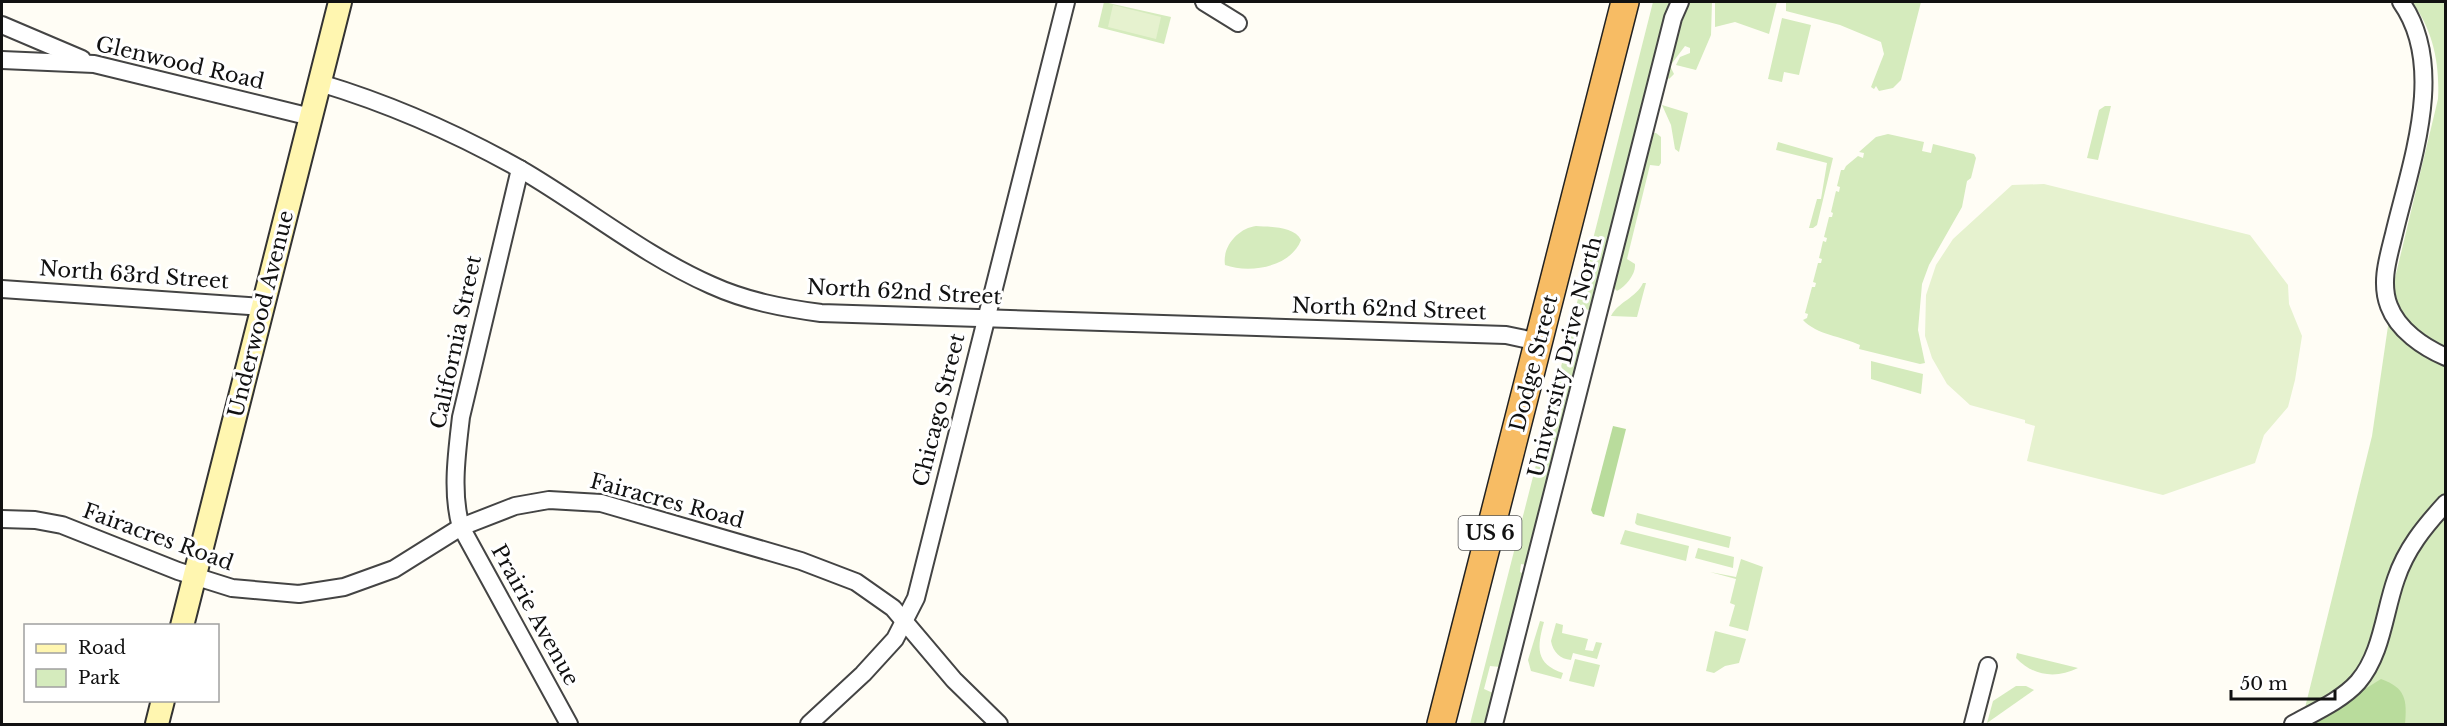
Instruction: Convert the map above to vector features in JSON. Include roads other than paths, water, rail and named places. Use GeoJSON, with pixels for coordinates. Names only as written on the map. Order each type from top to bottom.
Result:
{"type":"FeatureCollection","features":[{"type":"Feature","properties":{"kind":"highway","name":"Dodge Street"},"geometry":{"type":"LineString","coordinates":[[1441,724],[1625,2]]}},
{"type":"Feature","properties":{"kind":"main road","name":"Underwood Avenue"},"geometry":{"type":"LineString","coordinates":[[183,624],[340,2]]}},
{"type":"Feature","properties":{"kind":"main road"},"geometry":{"type":"LineString","coordinates":[[157,724],[162,702]]}},
{"type":"Feature","properties":{"kind":"street","name":"Chicago Street"},"geometry":{"type":"LineString","coordinates":[[809,724],[863,674],[895,639],[915,598],[1066,2]]}},
{"type":"Feature","properties":{"kind":"street"},"geometry":{"type":"LineString","coordinates":[[1204,2],[1238,23]]}},
{"type":"Feature","properties":{"kind":"street","name":"University Drive North"},"geometry":{"type":"LineString","coordinates":[[1494,724],[1672,18],[1680,2]]}},
{"type":"Feature","properties":{"kind":"street"},"geometry":{"type":"LineString","coordinates":[[2401,2],[2420,33],[2424,50],[2427,88],[2387,262],[2386,292],[2389,306],[2406,331],[2445,357]]}},
{"type":"Feature","properties":{"kind":"street"},"geometry":{"type":"LineString","coordinates":[[2,25],[94,64]]}},
{"type":"Feature","properties":{"kind":"street","name":"Glenwood Road"},"geometry":{"type":"LineString","coordinates":[[2,60],[94,64],[311,117]]}},
{"type":"Feature","properties":{"kind":"street","name":"North 62nd Street"},"geometry":{"type":"LineString","coordinates":[[320,83],[414,117],[520,169],[679,269],[743,298],[784,308],[820,313],[1506,335],[1539,342]]}},
{"type":"Feature","properties":{"kind":"street","name":"California Street"},"geometry":{"type":"LineString","coordinates":[[461,527],[457,505],[457,447],[461,417],[520,169]]}},
{"type":"Feature","properties":{"kind":"street","name":"North 63rd Street"},"geometry":{"type":"LineString","coordinates":[[2,289],[263,307]]}},
{"type":"Feature","properties":{"kind":"street","name":"Fairacres Road"},"geometry":{"type":"LineString","coordinates":[[2,519],[35,520],[62,525],[232,588],[299,594],[330,590],[362,581],[394,568],[461,527],[515,506],[532,502],[569,500],[601,504],[836,573],[874,593],[905,621],[954,680],[999,724]]}},
{"type":"Feature","properties":{"kind":"street"},"geometry":{"type":"LineString","coordinates":[[2294,724],[2347,691],[2366,672],[2376,648],[2403,561],[2419,533],[2445,503]]}},
{"type":"Feature","properties":{"kind":"street","name":"Prairie Avenue"},"geometry":{"type":"LineString","coordinates":[[461,527],[569,724]]}},
{"type":"Feature","properties":{"kind":"street"},"geometry":{"type":"LineString","coordinates":[[1973,724],[1988,666]]}}]}
